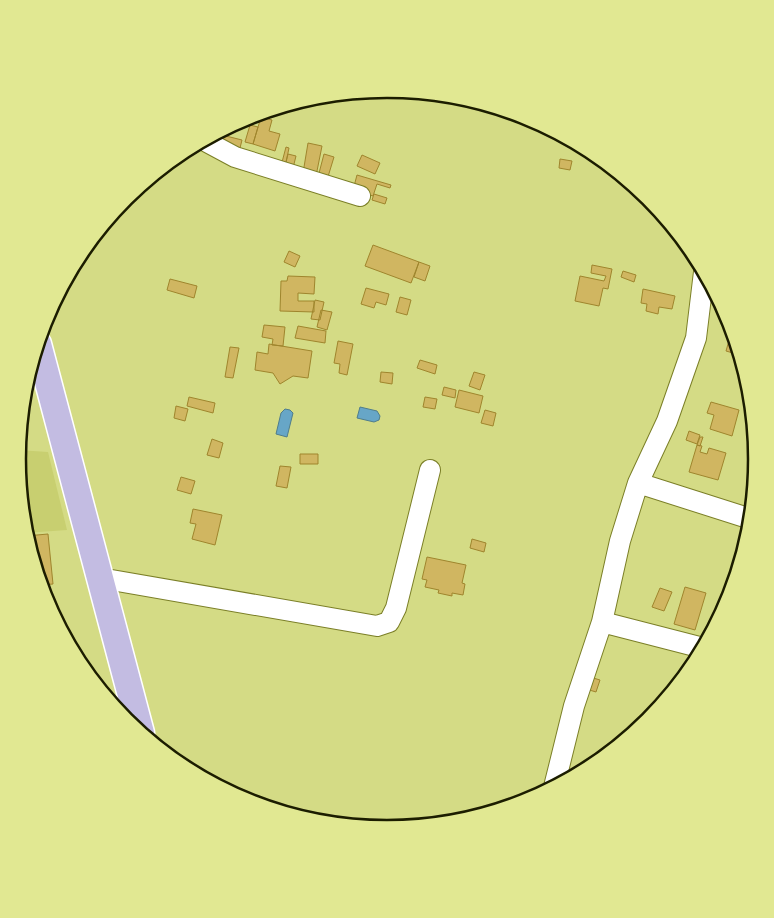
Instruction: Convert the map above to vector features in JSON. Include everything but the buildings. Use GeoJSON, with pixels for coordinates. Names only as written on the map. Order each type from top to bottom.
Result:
{"type":"FeatureCollection","features":[{"type":"Feature","properties":{"kind":"main road"},"geometry":{"type":"LineString","coordinates":[[41,357],[137,719]]}},
{"type":"Feature","properties":{"kind":"street"},"geometry":{"type":"LineString","coordinates":[[211,144],[235,157],[360,196]]}},
{"type":"Feature","properties":{"kind":"street"},"geometry":{"type":"LineString","coordinates":[[556,777],[574,706],[602,622],[620,541],[638,483],[667,421],[696,338],[702,285]]}},
{"type":"Feature","properties":{"kind":"street"},"geometry":{"type":"LineString","coordinates":[[100,578],[378,626],[389,622],[396,608],[430,470]]}},
{"type":"Feature","properties":{"kind":"street"},"geometry":{"type":"LineString","coordinates":[[638,483],[743,517]]}},
{"type":"Feature","properties":{"kind":"street"},"geometry":{"type":"LineString","coordinates":[[602,622],[695,646]]}},
{"type":"Feature","properties":{"kind":"shaded area"},"geometry":{"type":"Polygon","coordinates":[[[26,451],[48,452],[67,530],[34,532],[29,506],[26,451]]]}},
{"type":"Feature","properties":{"kind":"water"},"geometry":{"type":"Polygon","coordinates":[[[360,407],[377,411],[380,416],[379,420],[374,422],[357,418],[360,407]]]}},
{"type":"Feature","properties":{"kind":"water"},"geometry":{"type":"Polygon","coordinates":[[[285,409],[293,413],[287,437],[276,434],[281,413],[285,409]]]}}]}
